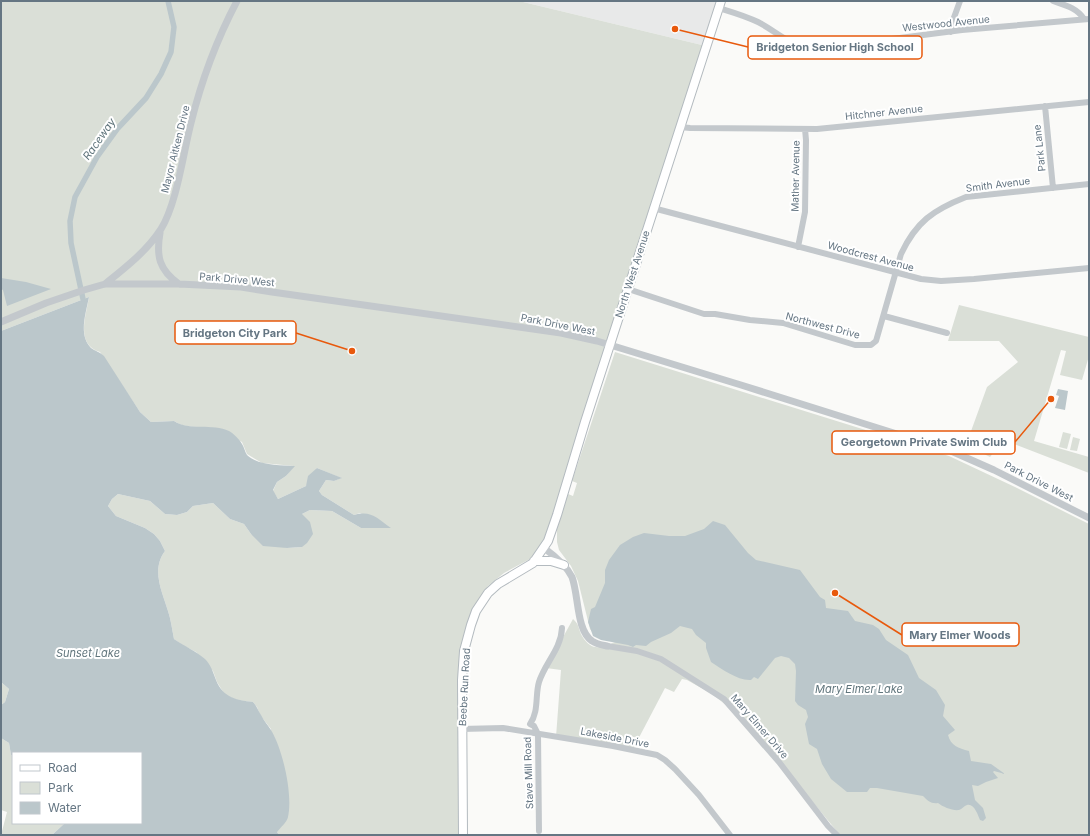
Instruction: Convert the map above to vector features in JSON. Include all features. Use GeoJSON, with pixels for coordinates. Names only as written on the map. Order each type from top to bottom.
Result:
{"type":"FeatureCollection","features":[{"type":"Feature","properties":{"kind":"main road","name":"North West Avenue"},"geometry":{"type":"LineString","coordinates":[[544,548],[557,515],[585,422],[720,5]]}},
{"type":"Feature","properties":{"kind":"main road","name":"Beebe Run Road"},"geometry":{"type":"LineString","coordinates":[[462,835],[461,729],[464,651],[476,612],[484,598],[498,584],[534,561],[544,548]]}},
{"type":"Feature","properties":{"kind":"main road"},"geometry":{"type":"LineString","coordinates":[[534,561],[551,561],[564,565]]}},
{"type":"Feature","properties":{"kind":"street","name":"Mayor Aitken Drive"},"geometry":{"type":"LineString","coordinates":[[105,284],[145,249],[160,231],[168,215],[175,194],[191,123],[202,84],[218,42],[237,1]]}},
{"type":"Feature","properties":{"kind":"street"},"geometry":{"type":"LineString","coordinates":[[951,32],[952,23],[960,1]]}},
{"type":"Feature","properties":{"kind":"street"},"geometry":{"type":"LineString","coordinates":[[1053,1],[1076,10],[1086,19]]}},
{"type":"Feature","properties":{"kind":"street","name":"Westwood Avenue"},"geometry":{"type":"LineString","coordinates":[[720,5],[758,22],[786,40],[807,49],[820,49],[951,32],[1086,19]]}},
{"type":"Feature","properties":{"kind":"street","name":"Hitchner Avenue"},"geometry":{"type":"LineString","coordinates":[[680,127],[805,129],[1089,102]]}},
{"type":"Feature","properties":{"kind":"street","name":"Park Lane"},"geometry":{"type":"LineString","coordinates":[[1045,106],[1053,188]]}},
{"type":"Feature","properties":{"kind":"street","name":"Mather Avenue"},"geometry":{"type":"LineString","coordinates":[[798,247],[805,212],[805,129]]}},
{"type":"Feature","properties":{"kind":"street","name":"Smith Avenue"},"geometry":{"type":"LineString","coordinates":[[884,316],[901,254],[911,236],[925,220],[940,208],[966,197],[1089,184]]}},
{"type":"Feature","properties":{"kind":"street","name":"Woodcrest Avenue"},"geometry":{"type":"LineString","coordinates":[[654,208],[920,279],[940,281],[1089,268]]}},
{"type":"Feature","properties":{"kind":"street"},"geometry":{"type":"LineString","coordinates":[[160,231],[158,247],[159,259],[168,276],[179,284]]}},
{"type":"Feature","properties":{"kind":"street","name":"Park Drive West"},"geometry":{"type":"LineString","coordinates":[[1,322],[75,292],[105,284],[179,284],[241,288],[480,320],[561,333],[610,345],[904,435],[951,451],[994,470],[1089,518]]}},
{"type":"Feature","properties":{"kind":"street","name":"Northwest Drive"},"geometry":{"type":"LineString","coordinates":[[628,289],[699,312],[763,322],[783,323],[860,346],[868,346],[873,344],[876,340],[884,316]]}},
{"type":"Feature","properties":{"kind":"street"},"geometry":{"type":"LineString","coordinates":[[884,316],[947,332]]}},
{"type":"Feature","properties":{"kind":"street","name":"Mary Elmer Drive"},"geometry":{"type":"LineString","coordinates":[[544,548],[564,565],[569,572],[576,590],[584,632],[592,642],[637,651],[661,659],[724,699],[779,762],[836,835]]}},
{"type":"Feature","properties":{"kind":"street","name":"Stave Mill Road"},"geometry":{"type":"LineString","coordinates":[[539,831],[538,734],[534,726],[530,724],[534,717],[540,680],[560,642],[562,628]]}},
{"type":"Feature","properties":{"kind":"street","name":"Lakeside Drive"},"geometry":{"type":"LineString","coordinates":[[461,729],[503,728],[632,749],[661,757],[670,764],[699,795],[730,835]]}},
{"type":"Feature","properties":{"kind":"shaded area"},"geometry":{"type":"Polygon","coordinates":[[[519,1],[721,1],[706,46],[519,1]]]}},
{"type":"Feature","properties":{"kind":"green space"},"geometry":{"type":"Polygon","coordinates":[[[1,1],[519,1],[706,46],[585,422],[544,539],[530,559],[504,573],[488,586],[475,606],[462,642],[458,678],[459,835],[279,835],[277,832],[271,729],[260,715],[253,702],[237,700],[225,695],[217,682],[213,671],[196,652],[174,639],[158,573],[161,558],[165,551],[160,541],[154,534],[145,528],[116,516],[108,506],[112,499],[118,494],[150,501],[165,514],[177,515],[187,512],[193,506],[213,503],[230,519],[244,524],[251,534],[287,548],[302,547],[302,514],[310,510],[332,511],[361,528],[390,528],[360,513],[354,515],[322,495],[319,491],[326,480],[334,481],[341,478],[317,468],[306,486],[278,499],[273,491],[277,482],[286,476],[294,466],[262,463],[247,454],[242,442],[216,429],[188,426],[178,424],[174,421],[151,422],[140,412],[100,352],[92,348],[87,343],[84,329],[89,297],[1,331],[1,1]]]}},
{"type":"Feature","properties":{"kind":"green space"},"geometry":{"type":"Polygon","coordinates":[[[959,305],[1089,337],[1089,356],[1082,380],[1060,375],[1066,351],[1061,350],[1034,441],[1089,457],[1089,473],[1004,440],[990,457],[966,445],[987,387],[1018,362],[999,341],[948,341],[959,305]]]}},
{"type":"Feature","properties":{"kind":"green space"},"geometry":{"type":"Polygon","coordinates":[[[615,352],[949,456],[1089,524],[1089,835],[840,835],[745,720],[712,694],[687,680],[682,679],[674,692],[665,688],[633,749],[556,737],[561,670],[546,668],[573,619],[578,625],[582,636],[589,645],[593,647],[601,647],[615,642],[594,634],[590,629],[578,581],[571,566],[559,550],[557,542],[557,529],[568,494],[573,496],[577,483],[572,481],[615,352]]]}},
{"type":"Feature","properties":{"kind":"green space"},"geometry":{"type":"Polygon","coordinates":[[[1063,432],[1071,434],[1067,449],[1059,447],[1063,432]]]}},
{"type":"Feature","properties":{"kind":"green space"},"geometry":{"type":"Polygon","coordinates":[[[1073,437],[1080,439],[1077,451],[1070,450],[1073,437]]]}},
{"type":"Feature","properties":{"kind":"green space"},"geometry":{"type":"Polygon","coordinates":[[[1,682],[9,689],[5,702],[1,705],[1,682]]]}},
{"type":"Feature","properties":{"kind":"green space"},"geometry":{"type":"Polygon","coordinates":[[[1,738],[9,743],[12,756],[12,824],[64,824],[52,835],[1,835],[7,812],[1,810],[1,738]]]}},
{"type":"Feature","properties":{"kind":"water"},"geometry":{"type":"Polygon","coordinates":[[[1,278],[26,282],[51,289],[7,306],[3,290],[1,289],[1,278]]]}},
{"type":"Feature","properties":{"kind":"water","name":"Sunset Lake"},"geometry":{"type":"Polygon","coordinates":[[[89,297],[84,324],[87,343],[91,348],[104,356],[140,412],[151,422],[174,421],[187,426],[216,427],[223,429],[232,433],[240,441],[247,455],[252,459],[263,463],[295,466],[286,476],[277,482],[273,490],[278,499],[306,486],[308,476],[317,468],[342,478],[334,481],[326,480],[319,491],[322,495],[354,515],[369,514],[378,518],[391,528],[361,528],[332,511],[310,510],[302,514],[310,522],[313,534],[307,543],[302,547],[287,548],[263,546],[251,534],[244,524],[230,519],[213,503],[193,506],[187,512],[177,515],[165,514],[150,501],[118,494],[112,499],[108,506],[116,516],[145,528],[154,534],[160,541],[165,551],[161,558],[158,573],[174,639],[198,653],[205,659],[222,691],[236,699],[253,702],[271,730],[283,761],[289,797],[288,817],[277,832],[279,835],[52,835],[64,824],[142,824],[142,752],[12,752],[12,756],[9,743],[1,738],[1,705],[5,702],[9,689],[1,682],[1,331],[89,297]]]}},
{"type":"Feature","properties":{"kind":"water"},"geometry":{"type":"Polygon","coordinates":[[[1058,389],[1068,391],[1065,410],[1055,408],[1059,396],[1056,395],[1058,389]]]}},
{"type":"Feature","properties":{"kind":"water","name":"Mary Elmer Lake"},"geometry":{"type":"Polygon","coordinates":[[[713,521],[725,525],[748,553],[756,560],[800,570],[820,597],[825,600],[826,608],[848,611],[855,621],[873,625],[879,629],[886,640],[908,655],[919,678],[936,690],[945,705],[943,716],[955,730],[948,735],[951,742],[958,748],[969,751],[971,761],[991,764],[1005,774],[994,771],[993,772],[998,778],[978,786],[972,785],[975,800],[983,808],[986,818],[983,821],[980,820],[972,806],[969,805],[966,805],[959,810],[954,810],[938,803],[931,803],[923,796],[877,788],[870,788],[867,792],[847,792],[831,779],[822,764],[817,749],[809,744],[805,724],[808,717],[806,710],[795,701],[796,671],[795,664],[789,658],[781,656],[775,658],[758,679],[754,677],[751,680],[746,680],[730,674],[711,662],[706,648],[706,643],[696,635],[692,629],[680,626],[671,633],[651,642],[646,646],[636,645],[633,647],[601,640],[593,636],[588,622],[591,609],[595,607],[605,583],[605,570],[609,560],[620,545],[633,537],[644,533],[685,536],[704,529],[713,521]]]}},
{"type":"Feature","properties":{"kind":"waterway","name":"Raceway"},"geometry":{"type":"LineString","coordinates":[[83,299],[71,243],[70,221],[75,197],[97,157],[118,128],[146,98],[161,74],[171,52],[174,27],[168,1]]}},
{"type":"Feature","properties":{"kind":"place","name":"Bridgeton Senior High School"},"geometry":{"type":"Point","coordinates":[675,29]}},
{"type":"Feature","properties":{"kind":"place","name":"Bridgeton City Park"},"geometry":{"type":"Point","coordinates":[352,351]}},
{"type":"Feature","properties":{"kind":"place","name":"Georgetown Private Swim Club"},"geometry":{"type":"Point","coordinates":[1051,399]}},
{"type":"Feature","properties":{"kind":"place","name":"Mary Elmer Woods"},"geometry":{"type":"Point","coordinates":[835,593]}}]}
